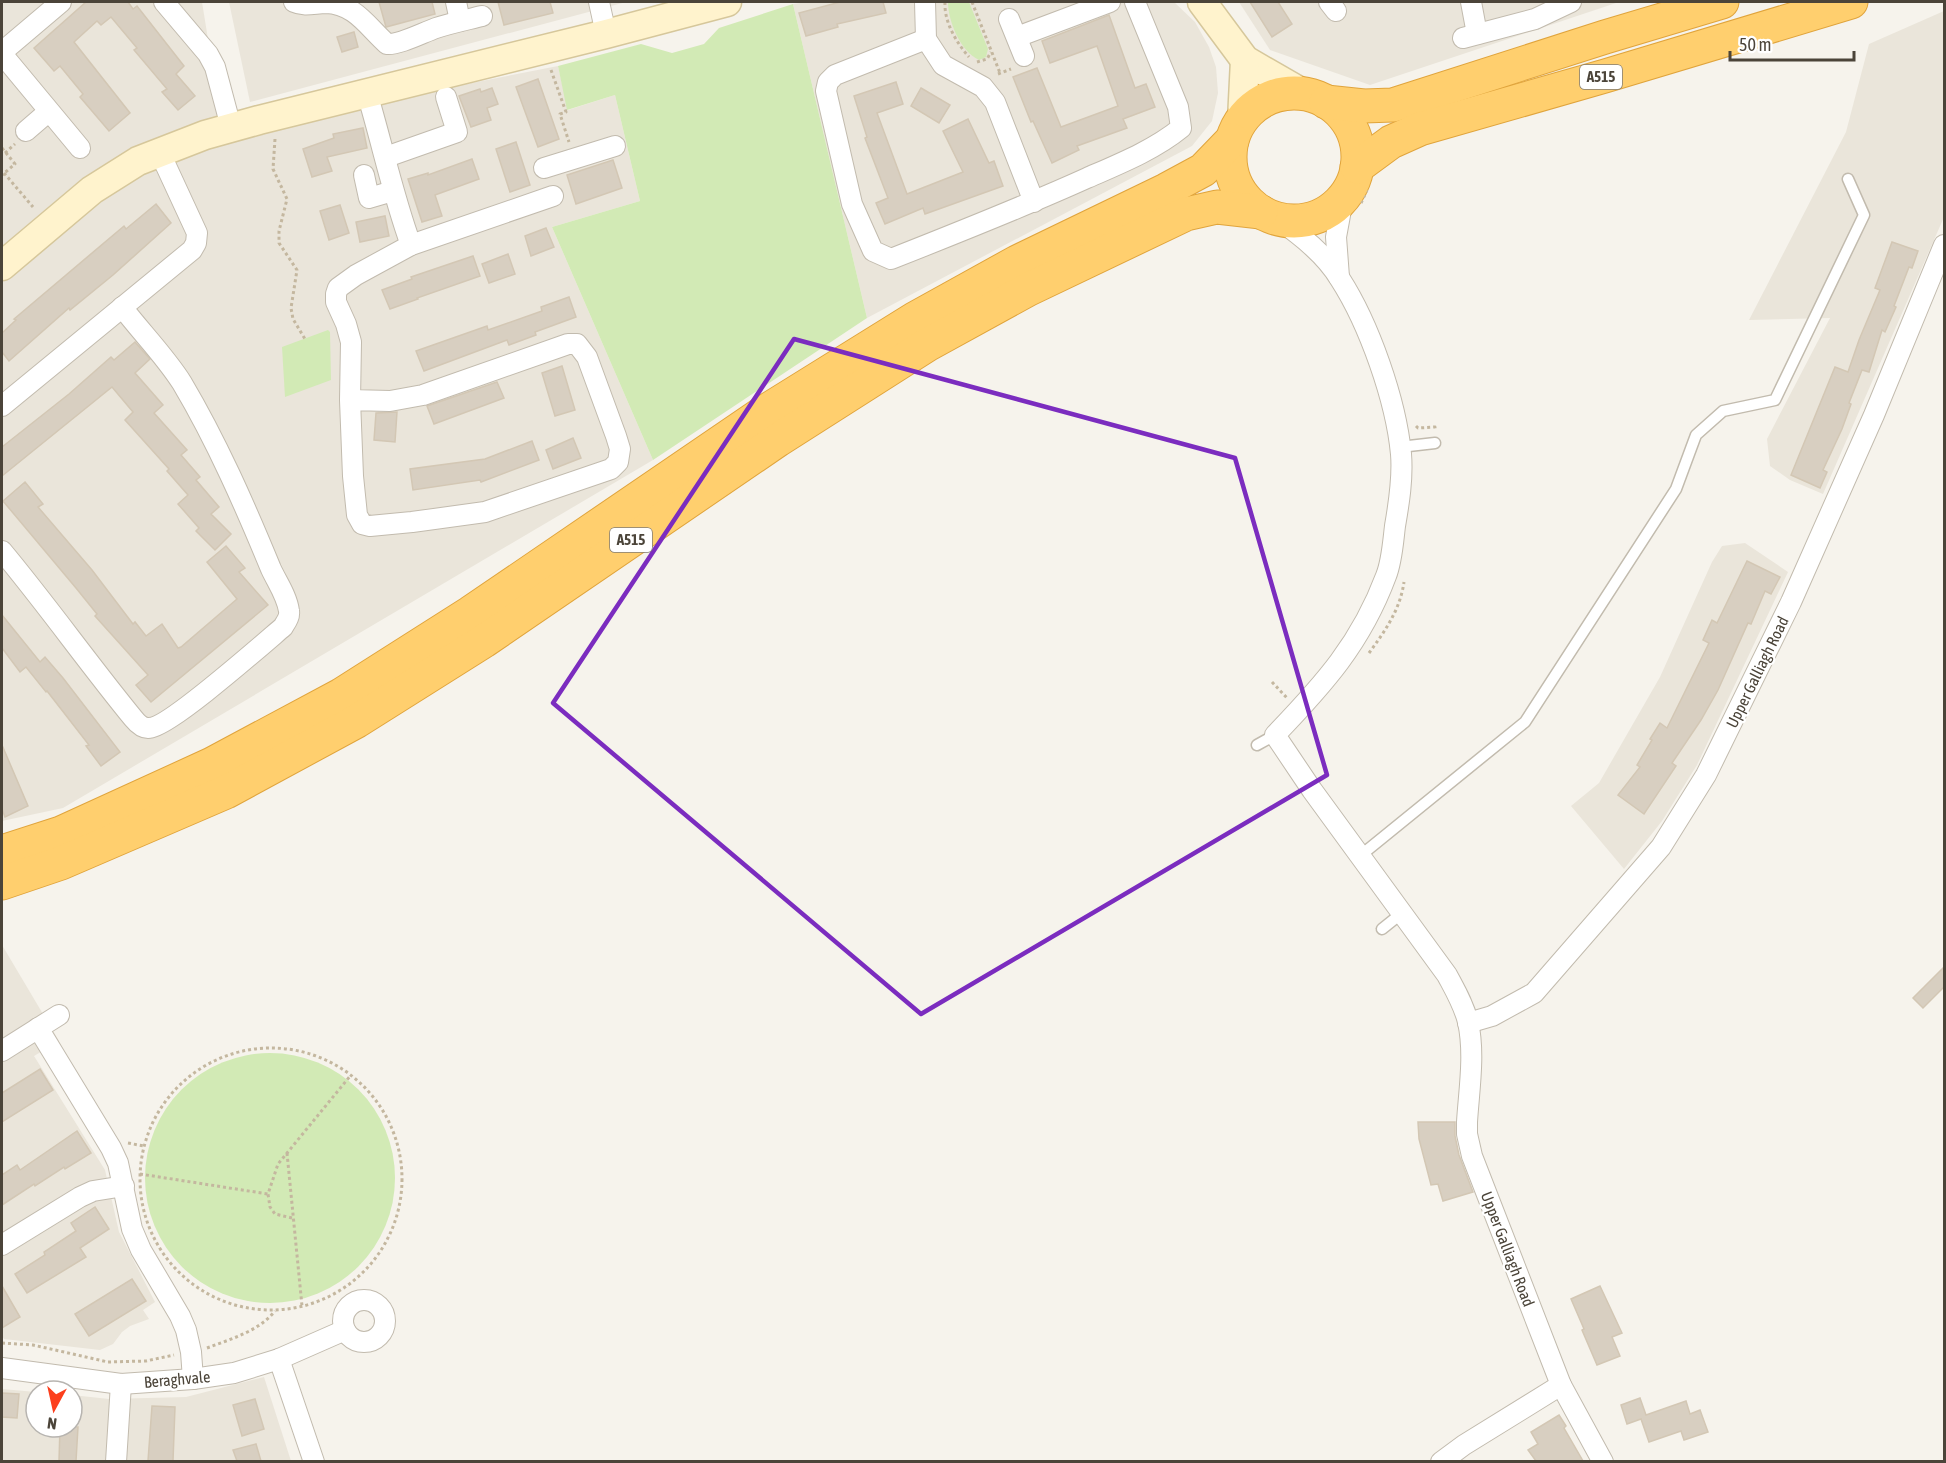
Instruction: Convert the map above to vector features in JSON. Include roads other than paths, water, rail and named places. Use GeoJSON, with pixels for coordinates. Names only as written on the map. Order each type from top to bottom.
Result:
{"type":"FeatureCollection","features":[{"type":"Feature","properties":{"kind":"highway","name":"A515"},"geometry":{"type":"LineString","coordinates":[[2,852],[60,833],[212,764],[341,695],[470,613],[766,411],[914,319],[1006,268],[1203,170],[1254,107],[1269,98],[1286,94],[1364,106],[1393,105],[1722,2]]}},
{"type":"Feature","properties":{"kind":"highway","name":"A515"},"geometry":{"type":"LineString","coordinates":[[1357,167],[1391,142],[1420,129],[1851,2]]}},
{"type":"Feature","properties":{"kind":"highway"},"geometry":{"type":"LineString","coordinates":[[1315,98],[1341,114],[1352,129],[1357,148],[1357,167],[1352,184],[1343,199]]}},
{"type":"Feature","properties":{"kind":"highway"},"geometry":{"type":"LineString","coordinates":[[1237,130],[1230,160],[1234,181],[1245,199],[1269,216]]}},
{"type":"Feature","properties":{"kind":"highway","name":"A515"},"geometry":{"type":"LineString","coordinates":[[2,883],[61,863],[226,792],[357,721],[484,641],[778,440],[927,345],[1029,289],[1186,214],[1217,207],[1296,221],[1314,218],[1330,210],[1343,199]]}},
{"type":"Feature","properties":{"kind":"street"},"geometry":{"type":"LineString","coordinates":[[61,2],[2,53],[48,112],[80,148]]}},
{"type":"Feature","properties":{"kind":"street"},"geometry":{"type":"LineString","coordinates":[[164,2],[212,60],[231,127]]}},
{"type":"Feature","properties":{"kind":"street"},"geometry":{"type":"LineString","coordinates":[[294,2],[308,5],[325,3],[345,6],[387,44],[395,45],[460,21],[482,16]]}},
{"type":"Feature","properties":{"kind":"street"},"geometry":{"type":"LineString","coordinates":[[456,2],[460,21]]}},
{"type":"Feature","properties":{"kind":"street"},"geometry":{"type":"LineString","coordinates":[[599,2],[606,34]]}},
{"type":"Feature","properties":{"kind":"street"},"geometry":{"type":"LineString","coordinates":[[2,266],[92,190],[138,161],[205,135],[726,2]]}},
{"type":"Feature","properties":{"kind":"street"},"geometry":{"type":"LineString","coordinates":[[925,2],[926,39],[943,65],[983,87],[995,102],[1034,202]]}},
{"type":"Feature","properties":{"kind":"street"},"geometry":{"type":"LineString","coordinates":[[1017,38],[1110,2]]}},
{"type":"Feature","properties":{"kind":"street"},"geometry":{"type":"LineString","coordinates":[[926,39],[836,75],[828,82],[826,91],[852,204],[873,251],[891,259],[1034,202],[1130,159],[1181,128],[1178,107],[1135,2]]}},
{"type":"Feature","properties":{"kind":"street"},"geometry":{"type":"LineString","coordinates":[[1202,2],[1245,60],[1315,98]]}},
{"type":"Feature","properties":{"kind":"street"},"geometry":{"type":"LineString","coordinates":[[1471,2],[1470,36],[1535,19],[1571,2]]}},
{"type":"Feature","properties":{"kind":"street"},"geometry":{"type":"LineString","coordinates":[[1009,19],[1024,56]]}},
{"type":"Feature","properties":{"kind":"street"},"geometry":{"type":"LineString","coordinates":[[1237,130],[1245,60]]}},
{"type":"Feature","properties":{"kind":"street"},"geometry":{"type":"LineString","coordinates":[[367,93],[386,157],[397,208],[411,245]]}},
{"type":"Feature","properties":{"kind":"street"},"geometry":{"type":"LineString","coordinates":[[386,157],[457,132],[446,97]]}},
{"type":"Feature","properties":{"kind":"street"},"geometry":{"type":"LineString","coordinates":[[26,130],[48,112]]}},
{"type":"Feature","properties":{"kind":"street"},"geometry":{"type":"LineString","coordinates":[[350,400],[390,401],[423,395],[568,344],[577,344],[587,357],[620,449],[618,462],[611,469],[485,512],[412,522],[370,526],[362,524],[357,515],[353,476],[350,400],[351,342],[336,302],[336,294],[338,288],[356,275],[411,245],[556,204],[542,163],[574,159],[615,146]]}},
{"type":"Feature","properties":{"kind":"street"},"geometry":{"type":"LineString","coordinates":[[5,397],[192,250],[196,243],[197,233],[160,153]]}},
{"type":"Feature","properties":{"kind":"street"},"geometry":{"type":"LineString","coordinates":[[364,175],[369,198],[393,191]]}},
{"type":"Feature","properties":{"kind":"street"},"geometry":{"type":"LineString","coordinates":[[1339,277],[1336,237],[1343,199]]}},
{"type":"Feature","properties":{"kind":"street"},"geometry":{"type":"LineString","coordinates":[[1269,216],[1310,243],[1339,277],[1358,311],[1384,375],[1396,420],[1400,447],[1400,495],[1394,537],[1388,573],[1375,604],[1355,641],[1335,670],[1275,735]]}},
{"type":"Feature","properties":{"kind":"street","name":"Upper Galliagh Road"},"geometry":{"type":"LineString","coordinates":[[1468,1023],[1492,1016],[1534,993],[1661,847],[1706,775],[1791,602],[1874,415],[1944,245]]}},
{"type":"Feature","properties":{"kind":"street"},"geometry":{"type":"LineString","coordinates":[[2,551],[133,718],[141,726],[148,728],[170,720],[283,627],[290,614],[288,604],[253,523],[180,381],[122,307]]}},
{"type":"Feature","properties":{"kind":"street","name":"Upper Galliagh Road"},"geometry":{"type":"LineString","coordinates":[[1275,735],[1446,975],[1463,1005],[1471,1046],[1467,1128],[1472,1156],[1561,1385],[1603,1461]]}},
{"type":"Feature","properties":{"kind":"street"},"geometry":{"type":"LineString","coordinates":[[2,1051],[59,1016]]}},
{"type":"Feature","properties":{"kind":"street"},"geometry":{"type":"LineString","coordinates":[[38,1028],[118,1163],[132,1229],[141,1250],[186,1330],[191,1352],[192,1379]]}},
{"type":"Feature","properties":{"kind":"street"},"geometry":{"type":"LineString","coordinates":[[2,1245],[80,1197],[93,1191],[124,1186]]}},
{"type":"Feature","properties":{"kind":"street","name":"Beraghvale"},"geometry":{"type":"LineString","coordinates":[[2,1368],[121,1384],[192,1379],[234,1373],[279,1359],[345,1330]]}},
{"type":"Feature","properties":{"kind":"street"},"geometry":{"type":"LineString","coordinates":[[279,1359],[314,1461]]}},
{"type":"Feature","properties":{"kind":"street"},"geometry":{"type":"LineString","coordinates":[[116,1461],[121,1384]]}},
{"type":"Feature","properties":{"kind":"street"},"geometry":{"type":"LineString","coordinates":[[1441,1461],[1561,1385]]}},
{"type":"Feature","properties":{"kind":"lane"},"geometry":{"type":"LineString","coordinates":[[1360,856],[1525,722],[1676,489],[1696,435],[1723,411],[1775,400],[1864,215],[1848,179]]}},
{"type":"Feature","properties":{"kind":"lane"},"geometry":{"type":"LineString","coordinates":[[1400,447],[1435,443]]}},
{"type":"Feature","properties":{"kind":"lane"},"geometry":{"type":"LineString","coordinates":[[1257,745],[1275,735]]}},
{"type":"Feature","properties":{"kind":"lane"},"geometry":{"type":"LineString","coordinates":[[1382,929],[1402,913]]}}]}
